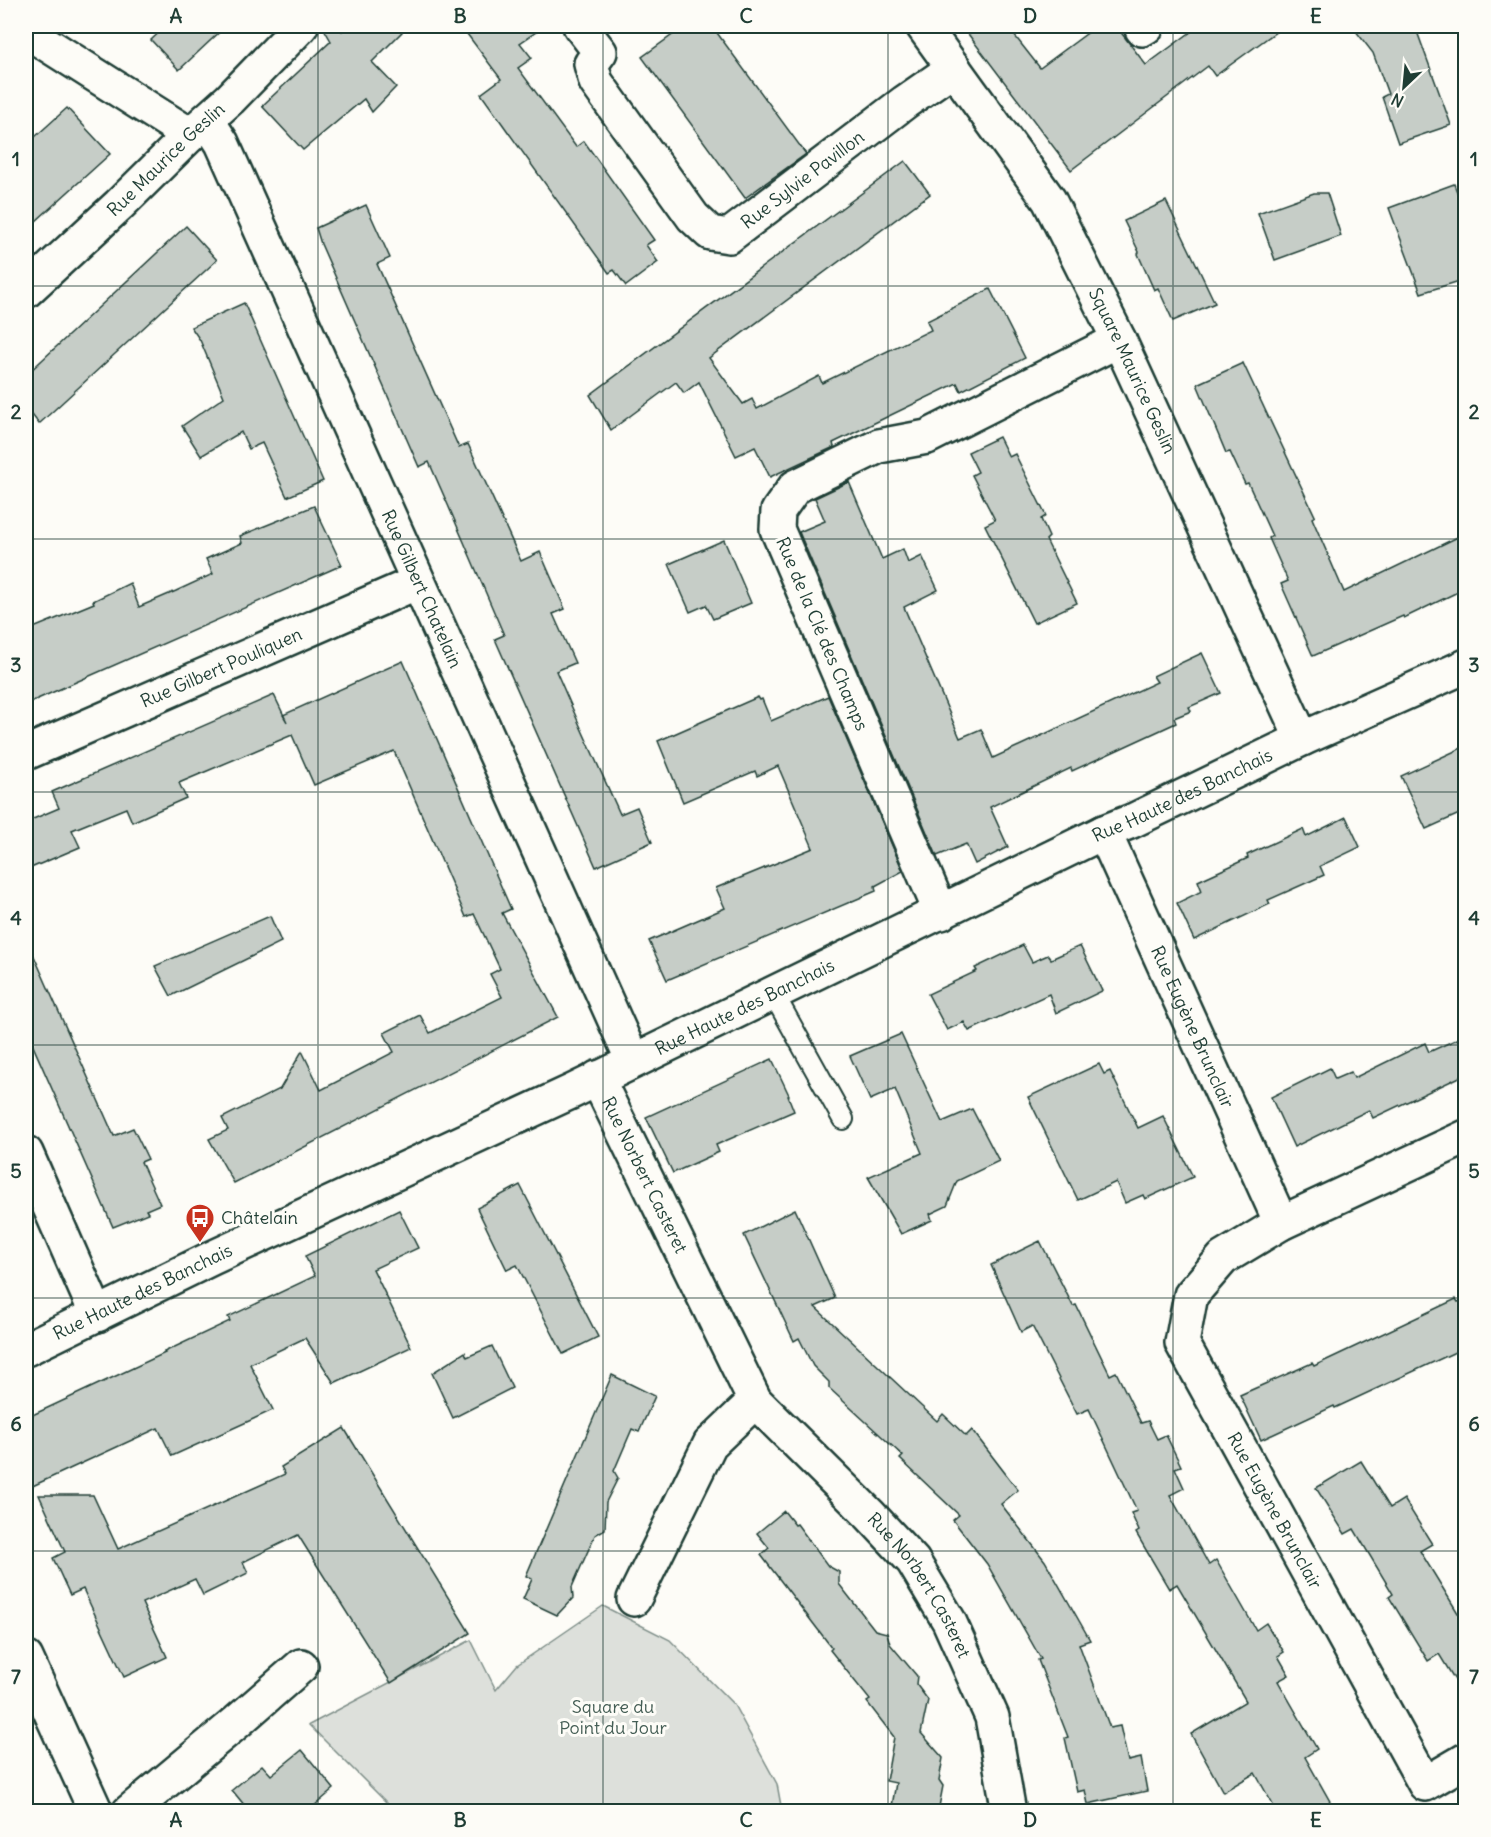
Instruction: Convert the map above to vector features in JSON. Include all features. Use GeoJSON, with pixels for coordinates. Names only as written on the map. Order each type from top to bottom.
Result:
{"type":"FeatureCollection","features":[{"type":"Feature","properties":{"kind":"street","name":"Rue Maurice Geslin"},"geometry":{"type":"LineString","coordinates":[[26,291],[230,99],[302,26]]}},
{"type":"Feature","properties":{"kind":"street","name":"Rue Sylvie Pavillon"},"geometry":{"type":"LineString","coordinates":[[580,26],[600,52],[591,64],[596,82],[693,217],[710,233],[729,236],[905,102],[954,68]]}},
{"type":"Feature","properties":{"kind":"street","name":"Square Maurice Geslin"},"geometry":{"type":"LineString","coordinates":[[923,26],[1049,200],[1119,340],[1302,739]]}},
{"type":"Feature","properties":{"kind":"street"},"geometry":{"type":"LineString","coordinates":[[26,31],[198,127]]}},
{"type":"Feature","properties":{"kind":"street","name":"Rue Gilbert Chatelain"},"geometry":{"type":"LineString","coordinates":[[198,127],[222,143],[633,1061]]}},
{"type":"Feature","properties":{"kind":"street","name":"Rue de la Clé des Champs"},"geometry":{"type":"LineString","coordinates":[[941,913],[777,530],[778,511],[795,487],[879,446],[927,436],[1119,340]]}},
{"type":"Feature","properties":{"kind":"street","name":"Rue Gilbert Pouliquen"},"geometry":{"type":"LineString","coordinates":[[26,753],[418,582]]}},
{"type":"Feature","properties":{"kind":"street","name":"Rue Haute des Banchais"},"geometry":{"type":"LineString","coordinates":[[26,1349],[212,1258],[633,1061],[1104,832],[1132,821],[1302,739],[1466,666]]}},
{"type":"Feature","properties":{"kind":"street","name":"Rue Eugène Brunclair"},"geometry":{"type":"LineString","coordinates":[[1104,832],[1281,1223]]}},
{"type":"Feature","properties":{"kind":"street","name":"Rue Norbert Casteret"},"geometry":{"type":"LineString","coordinates":[[597,1078],[755,1401],[913,1561],[949,1621],[992,1717],[1009,1812]]}},
{"type":"Feature","properties":{"kind":"street","name":"Rue Eugène Brunclair"},"geometry":{"type":"LineString","coordinates":[[1466,1137],[1281,1223],[1223,1258],[1191,1295],[1182,1343],[1425,1784],[1466,1760]]}},
{"type":"Feature","properties":{"kind":"street"},"geometry":{"type":"LineString","coordinates":[[26,1153],[97,1315]]}},
{"type":"Feature","properties":{"kind":"street"},"geometry":{"type":"LineString","coordinates":[[634,1599],[710,1444],[755,1401]]}},
{"type":"Feature","properties":{"kind":"street"},"geometry":{"type":"LineString","coordinates":[[26,1658],[96,1812]]}},
{"type":"Feature","properties":{"kind":"street"},"geometry":{"type":"LineString","coordinates":[[129,1812],[301,1666]]}},
{"type":"Feature","properties":{"kind":"lane"},"geometry":{"type":"LineString","coordinates":[[773,993],[843,1119]]}},
{"type":"Feature","properties":{"kind":"green space","name":"Square du Point du Jour"},"geometry":{"type":"Polygon","coordinates":[[[603,1606],[670,1640],[734,1705],[777,1784],[782,1811],[395,1811],[309,1725],[471,1640],[496,1690],[517,1665],[603,1606]]]}},
{"type":"Feature","properties":{"kind":"building"},"geometry":{"type":"Polygon","coordinates":[[[166,26],[226,26],[179,70],[151,40],[166,26]]]}},
{"type":"Feature","properties":{"kind":"building"},"geometry":{"type":"Polygon","coordinates":[[[336,26],[342,31],[348,26],[408,26],[372,62],[396,87],[372,112],[364,99],[303,150],[262,106],[331,41],[323,27],[336,26]]]}},
{"type":"Feature","properties":{"kind":"building"},"geometry":{"type":"Polygon","coordinates":[[[461,26],[545,26],[520,43],[532,58],[518,68],[576,147],[584,141],[654,240],[646,245],[658,262],[626,286],[614,270],[609,273],[481,94],[501,79],[461,26]]]}},
{"type":"Feature","properties":{"kind":"building"},"geometry":{"type":"Polygon","coordinates":[[[685,26],[712,26],[806,154],[745,198],[642,57],[685,26]]]}},
{"type":"Feature","properties":{"kind":"building"},"geometry":{"type":"Polygon","coordinates":[[[962,26],[1007,26],[1040,68],[1097,26],[1116,26],[1146,65],[1199,26],[1284,26],[1215,76],[1208,66],[1071,170],[962,26]]]}},
{"type":"Feature","properties":{"kind":"building"},"geometry":{"type":"Polygon","coordinates":[[[1352,26],[1415,26],[1451,125],[1398,143],[1382,97],[1388,94],[1373,53],[1352,26]]]}},
{"type":"Feature","properties":{"kind":"building"},"geometry":{"type":"Polygon","coordinates":[[[67,108],[110,154],[26,230],[26,145],[67,108]]]}},
{"type":"Feature","properties":{"kind":"building"},"geometry":{"type":"Polygon","coordinates":[[[905,161],[930,194],[709,358],[743,404],[752,399],[757,409],[819,376],[822,383],[931,330],[927,321],[990,289],[1025,358],[961,391],[957,383],[833,443],[834,447],[770,477],[755,447],[736,456],[699,382],[684,393],[676,382],[611,430],[590,395],[905,161]]]}},
{"type":"Feature","properties":{"kind":"building"},"geometry":{"type":"Polygon","coordinates":[[[1454,184],[1466,215],[1466,279],[1421,293],[1389,208],[1454,184]]]}},
{"type":"Feature","properties":{"kind":"building"},"geometry":{"type":"Polygon","coordinates":[[[1314,193],[1327,193],[1341,236],[1275,260],[1258,213],[1314,193]]]}},
{"type":"Feature","properties":{"kind":"building"},"geometry":{"type":"Polygon","coordinates":[[[1166,201],[1215,303],[1173,321],[1158,288],[1154,290],[1124,221],[1166,201]]]}},
{"type":"Feature","properties":{"kind":"building"},"geometry":{"type":"Polygon","coordinates":[[[366,205],[390,258],[377,264],[459,448],[468,444],[521,561],[540,552],[565,609],[553,614],[575,663],[556,671],[577,719],[620,814],[637,807],[652,842],[596,867],[495,639],[504,635],[448,505],[429,462],[419,467],[321,244],[316,228],[366,205]]]}},
{"type":"Feature","properties":{"kind":"building"},"geometry":{"type":"Polygon","coordinates":[[[186,226],[217,260],[39,424],[26,407],[26,375],[186,226]]]}},
{"type":"Feature","properties":{"kind":"building"},"geometry":{"type":"Polygon","coordinates":[[[244,303],[323,481],[287,497],[262,443],[249,449],[241,432],[201,456],[182,426],[224,397],[200,340],[191,327],[244,303]]]}},
{"type":"Feature","properties":{"kind":"building"},"geometry":{"type":"Polygon","coordinates":[[[1243,363],[1315,516],[1312,518],[1344,592],[1466,533],[1466,588],[1404,618],[1403,616],[1313,656],[1281,584],[1288,581],[1269,538],[1272,536],[1248,483],[1245,484],[1230,452],[1226,453],[1197,384],[1243,363]]]}},
{"type":"Feature","properties":{"kind":"building"},"geometry":{"type":"Polygon","coordinates":[[[999,437],[1009,457],[1015,454],[1046,516],[1041,519],[1049,537],[1046,540],[1077,603],[1034,623],[985,525],[995,520],[972,475],[978,472],[968,452],[999,437]]]}},
{"type":"Feature","properties":{"kind":"building"},"geometry":{"type":"Polygon","coordinates":[[[849,482],[882,559],[903,549],[908,563],[922,556],[938,590],[904,607],[960,738],[981,729],[993,758],[1157,682],[1153,676],[1202,653],[1221,693],[1189,707],[1191,711],[1174,718],[1176,723],[1072,771],[1071,768],[990,807],[1008,847],[975,864],[966,844],[937,856],[799,532],[825,521],[815,498],[849,482]]]}},
{"type":"Feature","properties":{"kind":"building"},"geometry":{"type":"Polygon","coordinates":[[[314,506],[342,565],[26,704],[26,631],[94,603],[93,601],[130,583],[139,607],[176,591],[213,574],[206,559],[242,543],[240,536],[314,506]]]}},
{"type":"Feature","properties":{"kind":"building"},"geometry":{"type":"Polygon","coordinates":[[[724,540],[751,603],[713,619],[706,605],[690,612],[669,564],[724,540]]]}},
{"type":"Feature","properties":{"kind":"building"},"geometry":{"type":"Polygon","coordinates":[[[403,661],[511,909],[502,913],[558,1017],[234,1183],[209,1139],[228,1130],[222,1118],[280,1089],[302,1051],[321,1090],[394,1052],[384,1033],[420,1015],[430,1033],[502,997],[490,974],[500,969],[474,914],[466,917],[394,751],[314,785],[292,735],[179,783],[186,798],[132,822],[126,808],[72,830],[80,847],[26,870],[26,822],[59,808],[52,792],[274,695],[284,715],[403,661]]]}},
{"type":"Feature","properties":{"kind":"building"},"geometry":{"type":"Polygon","coordinates":[[[828,696],[903,871],[875,886],[876,891],[667,980],[649,941],[725,908],[716,888],[813,848],[778,766],[757,776],[755,771],[683,802],[658,741],[758,697],[762,699],[771,721],[828,696]]]}},
{"type":"Feature","properties":{"kind":"building"},"geometry":{"type":"Polygon","coordinates":[[[1466,746],[1466,811],[1426,829],[1401,776],[1466,746]]]}},
{"type":"Feature","properties":{"kind":"building"},"geometry":{"type":"Polygon","coordinates":[[[1346,817],[1360,847],[1320,866],[1324,875],[1268,900],[1270,904],[1194,940],[1177,903],[1202,891],[1198,881],[1303,829],[1306,837],[1346,817]]]}},
{"type":"Feature","properties":{"kind":"building"},"geometry":{"type":"Polygon","coordinates":[[[270,916],[281,942],[171,996],[155,966],[270,916]]]}},
{"type":"Feature","properties":{"kind":"building"},"geometry":{"type":"Polygon","coordinates":[[[26,938],[114,1136],[133,1128],[148,1159],[141,1162],[160,1204],[146,1210],[148,1213],[113,1227],[26,1030],[26,938]]]}},
{"type":"Feature","properties":{"kind":"building"},"geometry":{"type":"Polygon","coordinates":[[[1023,945],[1032,962],[1048,955],[1051,959],[1080,946],[1102,991],[1056,1013],[1049,994],[969,1031],[964,1022],[947,1030],[928,994],[977,971],[975,968],[1023,945]]]}},
{"type":"Feature","properties":{"kind":"building"},"geometry":{"type":"Polygon","coordinates":[[[901,1034],[942,1122],[972,1109],[999,1161],[957,1181],[947,1206],[930,1214],[932,1220],[901,1234],[868,1177],[922,1153],[895,1089],[870,1100],[850,1056],[901,1034]]]}},
{"type":"Feature","properties":{"kind":"building"},"geometry":{"type":"Polygon","coordinates":[[[1466,1035],[1466,1074],[1373,1118],[1369,1110],[1294,1147],[1271,1097],[1330,1068],[1335,1079],[1351,1072],[1354,1078],[1425,1043],[1429,1052],[1466,1035]]]}},
{"type":"Feature","properties":{"kind":"building"},"geometry":{"type":"Polygon","coordinates":[[[772,1059],[794,1111],[716,1145],[719,1152],[673,1173],[646,1117],[772,1059]]]}},
{"type":"Feature","properties":{"kind":"building"},"geometry":{"type":"Polygon","coordinates":[[[1099,1064],[1104,1074],[1110,1071],[1138,1128],[1163,1116],[1193,1177],[1145,1199],[1143,1195],[1125,1203],[1116,1182],[1078,1200],[1028,1097],[1099,1064]]]}},
{"type":"Feature","properties":{"kind":"building"},"geometry":{"type":"Polygon","coordinates":[[[520,1185],[598,1337],[563,1354],[517,1265],[507,1270],[477,1208],[520,1185]]]}},
{"type":"Feature","properties":{"kind":"building"},"geometry":{"type":"Polygon","coordinates":[[[795,1209],[835,1298],[815,1307],[937,1421],[943,1414],[966,1436],[972,1430],[1018,1490],[1001,1504],[1045,1561],[1090,1640],[1079,1644],[1110,1728],[1120,1726],[1128,1761],[1141,1758],[1147,1791],[1088,1804],[1085,1790],[1077,1792],[1065,1738],[1068,1737],[1038,1660],[1041,1659],[987,1564],[953,1520],[959,1515],[900,1459],[903,1456],[829,1388],[829,1382],[813,1366],[799,1338],[794,1341],[744,1235],[795,1209]]]}},
{"type":"Feature","properties":{"kind":"building"},"geometry":{"type":"Polygon","coordinates":[[[399,1210],[418,1248],[373,1269],[411,1347],[334,1383],[305,1338],[250,1364],[273,1410],[172,1456],[158,1428],[26,1489],[26,1418],[165,1353],[230,1321],[228,1317],[315,1276],[305,1256],[399,1210]]]}},
{"type":"Feature","properties":{"kind":"building"},"geometry":{"type":"Polygon","coordinates":[[[1040,1241],[1073,1306],[1076,1305],[1110,1375],[1116,1372],[1141,1423],[1148,1421],[1157,1439],[1166,1435],[1181,1466],[1175,1468],[1184,1488],[1170,1495],[1209,1565],[1216,1560],[1256,1630],[1266,1623],[1284,1652],[1278,1656],[1289,1675],[1278,1681],[1317,1749],[1305,1757],[1336,1812],[1277,1812],[1255,1773],[1223,1792],[1191,1734],[1246,1701],[1177,1584],[1169,1589],[1136,1533],[1139,1531],[1131,1513],[1137,1511],[1089,1409],[1077,1414],[1032,1326],[1021,1332],[991,1265],[1040,1241]]]}},
{"type":"Feature","properties":{"kind":"building"},"geometry":{"type":"Polygon","coordinates":[[[1456,1299],[1458,1302],[1466,1299],[1466,1347],[1261,1440],[1240,1395],[1312,1363],[1314,1366],[1456,1299]]]}},
{"type":"Feature","properties":{"kind":"building"},"geometry":{"type":"Polygon","coordinates":[[[492,1346],[512,1388],[453,1418],[432,1373],[465,1352],[467,1357],[492,1346]]]}},
{"type":"Feature","properties":{"kind":"building"},"geometry":{"type":"Polygon","coordinates":[[[612,1375],[655,1396],[639,1432],[632,1429],[614,1471],[618,1478],[606,1502],[605,1529],[595,1535],[572,1587],[573,1598],[557,1615],[523,1599],[532,1579],[526,1576],[612,1375]]]}},
{"type":"Feature","properties":{"kind":"building"},"geometry":{"type":"Polygon","coordinates":[[[344,1428],[470,1633],[391,1683],[298,1535],[243,1562],[248,1573],[203,1595],[195,1579],[142,1603],[167,1657],[124,1677],[83,1589],[70,1595],[53,1558],[65,1552],[39,1495],[93,1495],[118,1549],[285,1474],[281,1467],[344,1428]]]}},
{"type":"Feature","properties":{"kind":"building"},"geometry":{"type":"Polygon","coordinates":[[[1361,1461],[1390,1508],[1404,1499],[1432,1544],[1420,1551],[1466,1626],[1466,1698],[1439,1654],[1428,1661],[1389,1597],[1393,1594],[1354,1529],[1345,1534],[1316,1488],[1361,1461]]]}},
{"type":"Feature","properties":{"kind":"building"},"geometry":{"type":"Polygon","coordinates":[[[784,1511],[795,1525],[797,1524],[828,1566],[839,1572],[839,1584],[875,1630],[887,1633],[890,1644],[917,1676],[916,1684],[928,1700],[921,1733],[943,1758],[939,1780],[943,1786],[938,1812],[923,1812],[892,1806],[896,1783],[886,1781],[894,1737],[867,1702],[870,1700],[830,1650],[832,1648],[761,1555],[769,1548],[757,1533],[784,1511]]]}},
{"type":"Feature","properties":{"kind":"building"},"geometry":{"type":"Polygon","coordinates":[[[302,1750],[334,1789],[307,1812],[250,1812],[232,1790],[262,1765],[271,1775],[302,1750]]]}},
{"type":"Feature","properties":{"kind":"place","name":"Châtelain"},"geometry":{"type":"Point","coordinates":[200,1244]}}]}
